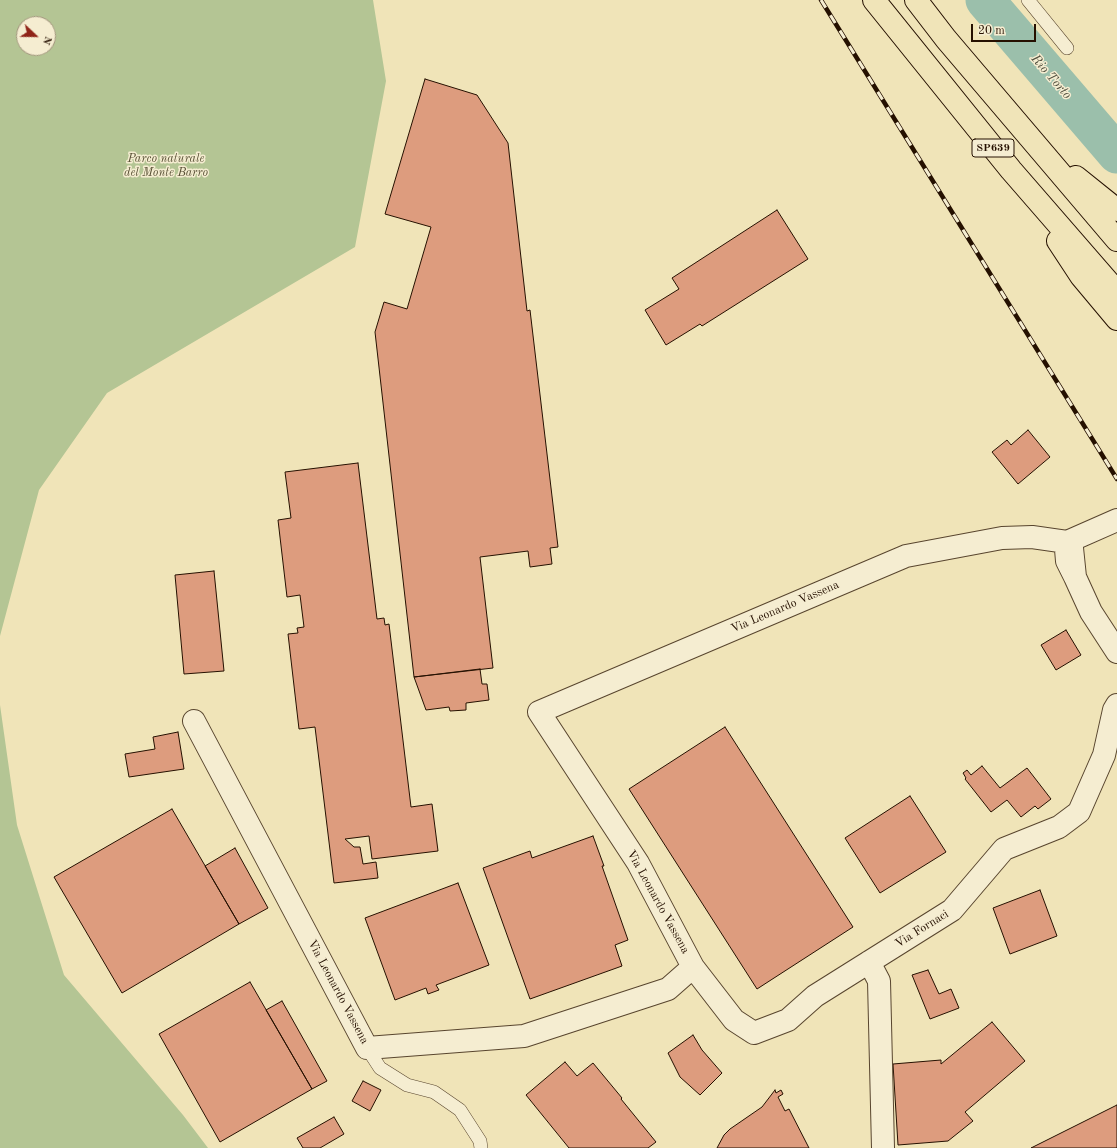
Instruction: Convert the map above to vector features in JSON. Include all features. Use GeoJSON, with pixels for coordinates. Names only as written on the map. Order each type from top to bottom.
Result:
{"type":"FeatureCollection","features":[{"type":"Feature","properties":{"kind":"main road","name":"SP639"},"geometry":{"type":"LineString","coordinates":[[874,0],[1011,170],[1117,292]]}},
{"type":"Feature","properties":{"kind":"main road","name":"SP639"},"geometry":{"type":"LineString","coordinates":[[916,0],[946,39],[1117,240]]}},
{"type":"Feature","properties":{"kind":"main road"},"geometry":{"type":"LineString","coordinates":[[1041,151],[1117,210]]}},
{"type":"Feature","properties":{"kind":"main road"},"geometry":{"type":"LineString","coordinates":[[1011,170],[1081,276],[1117,319]]}},
{"type":"Feature","properties":{"kind":"street"},"geometry":{"type":"LineString","coordinates":[[1117,520],[1068,542],[1066,549],[1068,561],[1091,612],[1117,652]]}},
{"type":"Feature","properties":{"kind":"street","name":"Via Leonardo Vassena"},"geometry":{"type":"LineString","coordinates":[[194,721],[367,1048],[524,1036],[668,989],[694,967],[638,863],[539,712],[906,556],[1002,538],[1032,536],[1068,542]]}},
{"type":"Feature","properties":{"kind":"street","name":"Via Fornaci"},"geometry":{"type":"LineString","coordinates":[[694,967],[734,1020],[754,1033],[788,1020],[815,996],[952,910],[1004,849],[1059,828],[1079,812],[1104,755],[1114,710],[1117,705]]}},
{"type":"Feature","properties":{"kind":"street"},"geometry":{"type":"LineString","coordinates":[[869,962],[879,981],[883,1148]]}},
{"type":"Feature","properties":{"kind":"lane"},"geometry":{"type":"LineString","coordinates":[[1028,0],[1067,48]]}},
{"type":"Feature","properties":{"kind":"lane"},"geometry":{"type":"LineString","coordinates":[[367,1048],[380,1068],[407,1085],[434,1092],[460,1110],[480,1141],[481,1148]]}},
{"type":"Feature","properties":{"kind":"green space","name":"Parco naturale del Monte Barro"},"geometry":{"type":"Polygon","coordinates":[[[0,0],[373,0],[386,81],[355,247],[107,393],[39,490],[0,636],[0,0]]]}},
{"type":"Feature","properties":{"kind":"green space"},"geometry":{"type":"Polygon","coordinates":[[[0,705],[17,825],[64,975],[183,1115],[208,1148],[0,1148],[0,705]]]}},
{"type":"Feature","properties":{"kind":"building"},"geometry":{"type":"Polygon","coordinates":[[[425,79],[477,95],[508,143],[527,311],[530,310],[558,547],[550,548],[552,564],[530,567],[528,551],[480,557],[493,668],[414,677],[375,332],[384,302],[407,309],[431,227],[385,214],[425,79]]]}},
{"type":"Feature","properties":{"kind":"building"},"geometry":{"type":"Polygon","coordinates":[[[777,210],[808,259],[702,326],[700,324],[666,345],[645,310],[679,289],[672,278],[777,210]]]}},
{"type":"Feature","properties":{"kind":"building"},"geometry":{"type":"Polygon","coordinates":[[[1028,430],[1050,457],[1018,484],[992,452],[1007,440],[1011,445],[1028,430]]]}},
{"type":"Feature","properties":{"kind":"building"},"geometry":{"type":"Polygon","coordinates":[[[358,463],[377,619],[384,618],[385,625],[389,624],[411,807],[432,804],[438,851],[372,859],[369,836],[345,839],[354,847],[360,847],[363,864],[376,862],[378,878],[334,883],[315,727],[299,729],[288,634],[298,633],[297,628],[304,627],[300,595],[287,597],[278,520],[291,518],[285,472],[358,463]]]}},
{"type":"Feature","properties":{"kind":"building"},"geometry":{"type":"Polygon","coordinates":[[[214,571],[224,671],[184,674],[175,575],[214,571]]]}},
{"type":"Feature","properties":{"kind":"building"},"geometry":{"type":"Polygon","coordinates":[[[1066,630],[1081,655],[1056,670],[1041,645],[1066,630]]]}},
{"type":"Feature","properties":{"kind":"building"},"geometry":{"type":"Polygon","coordinates":[[[480,669],[482,684],[487,684],[489,700],[466,703],[466,710],[450,711],[449,707],[426,710],[414,677],[480,669]]]}},
{"type":"Feature","properties":{"kind":"building"},"geometry":{"type":"Polygon","coordinates":[[[725,727],[853,927],[757,989],[629,789],[725,727]]]}},
{"type":"Feature","properties":{"kind":"building"},"geometry":{"type":"Polygon","coordinates":[[[178,732],[184,769],[129,777],[125,754],[155,749],[153,737],[178,732]]]}},
{"type":"Feature","properties":{"kind":"building"},"geometry":{"type":"Polygon","coordinates":[[[982,766],[1000,788],[1027,768],[1051,799],[1038,809],[1035,806],[1021,817],[1007,800],[991,812],[965,779],[966,778],[963,773],[967,770],[971,775],[982,766]]]}},
{"type":"Feature","properties":{"kind":"building"},"geometry":{"type":"Polygon","coordinates":[[[910,796],[946,852],[880,893],[845,838],[910,796]]]}},
{"type":"Feature","properties":{"kind":"building"},"geometry":{"type":"Polygon","coordinates":[[[172,809],[239,924],[122,993],[54,877],[172,809]]]}},
{"type":"Feature","properties":{"kind":"building"},"geometry":{"type":"Polygon","coordinates":[[[593,836],[628,940],[615,945],[622,966],[530,999],[483,868],[530,851],[532,858],[593,836]]]}},
{"type":"Feature","properties":{"kind":"building"},"geometry":{"type":"Polygon","coordinates":[[[235,848],[268,908],[239,924],[205,866],[235,848]]]}},
{"type":"Feature","properties":{"kind":"building"},"geometry":{"type":"Polygon","coordinates":[[[458,883],[489,965],[436,985],[439,990],[428,994],[426,988],[395,1000],[365,918],[458,883]]]}},
{"type":"Feature","properties":{"kind":"building"},"geometry":{"type":"Polygon","coordinates":[[[1040,890],[1057,936],[1010,954],[993,908],[1040,890]]]}},
{"type":"Feature","properties":{"kind":"building"},"geometry":{"type":"Polygon","coordinates":[[[928,970],[939,994],[951,989],[959,1008],[930,1019],[912,975],[928,970]]]}},
{"type":"Feature","properties":{"kind":"building"},"geometry":{"type":"Polygon","coordinates":[[[250,982],[312,1089],[220,1142],[159,1034],[250,982]]]}},
{"type":"Feature","properties":{"kind":"building"},"geometry":{"type":"Polygon","coordinates":[[[282,1001],[327,1081],[312,1089],[266,1010],[282,1001]]]}},
{"type":"Feature","properties":{"kind":"building"},"geometry":{"type":"Polygon","coordinates":[[[992,1022],[1025,1061],[965,1112],[973,1121],[948,1141],[898,1145],[893,1064],[941,1060],[941,1064],[992,1022]]]}},
{"type":"Feature","properties":{"kind":"building"},"geometry":{"type":"Polygon","coordinates":[[[693,1035],[702,1050],[722,1073],[700,1095],[680,1077],[668,1053],[693,1035]]]}},
{"type":"Feature","properties":{"kind":"building"},"geometry":{"type":"Polygon","coordinates":[[[565,1062],[577,1076],[593,1063],[656,1142],[648,1148],[569,1148],[526,1095],[565,1062]]]}},
{"type":"Feature","properties":{"kind":"building"},"geometry":{"type":"Polygon","coordinates":[[[363,1081],[381,1090],[370,1111],[352,1101],[363,1081]]]}},
{"type":"Feature","properties":{"kind":"building"},"geometry":{"type":"Polygon","coordinates":[[[775,1090],[776,1093],[781,1090],[783,1094],[778,1097],[785,1111],[789,1109],[809,1148],[717,1148],[724,1135],[730,1129],[762,1107],[775,1090]]]}},
{"type":"Feature","properties":{"kind":"building"},"geometry":{"type":"Polygon","coordinates":[[[1117,1105],[1117,1148],[1031,1148],[1117,1105]]]}},
{"type":"Feature","properties":{"kind":"building"},"geometry":{"type":"Polygon","coordinates":[[[334,1117],[344,1134],[320,1148],[303,1148],[297,1138],[334,1117]]]}},
{"type":"Feature","properties":{"kind":"waterway","name":"Rio Torto"},"geometry":{"type":"LineString","coordinates":[[985,0],[1117,154]]}},
{"type":"Feature","properties":{"kind":"railway"},"geometry":{"type":"LineString","coordinates":[[821,0],[1117,479]]}}]}
